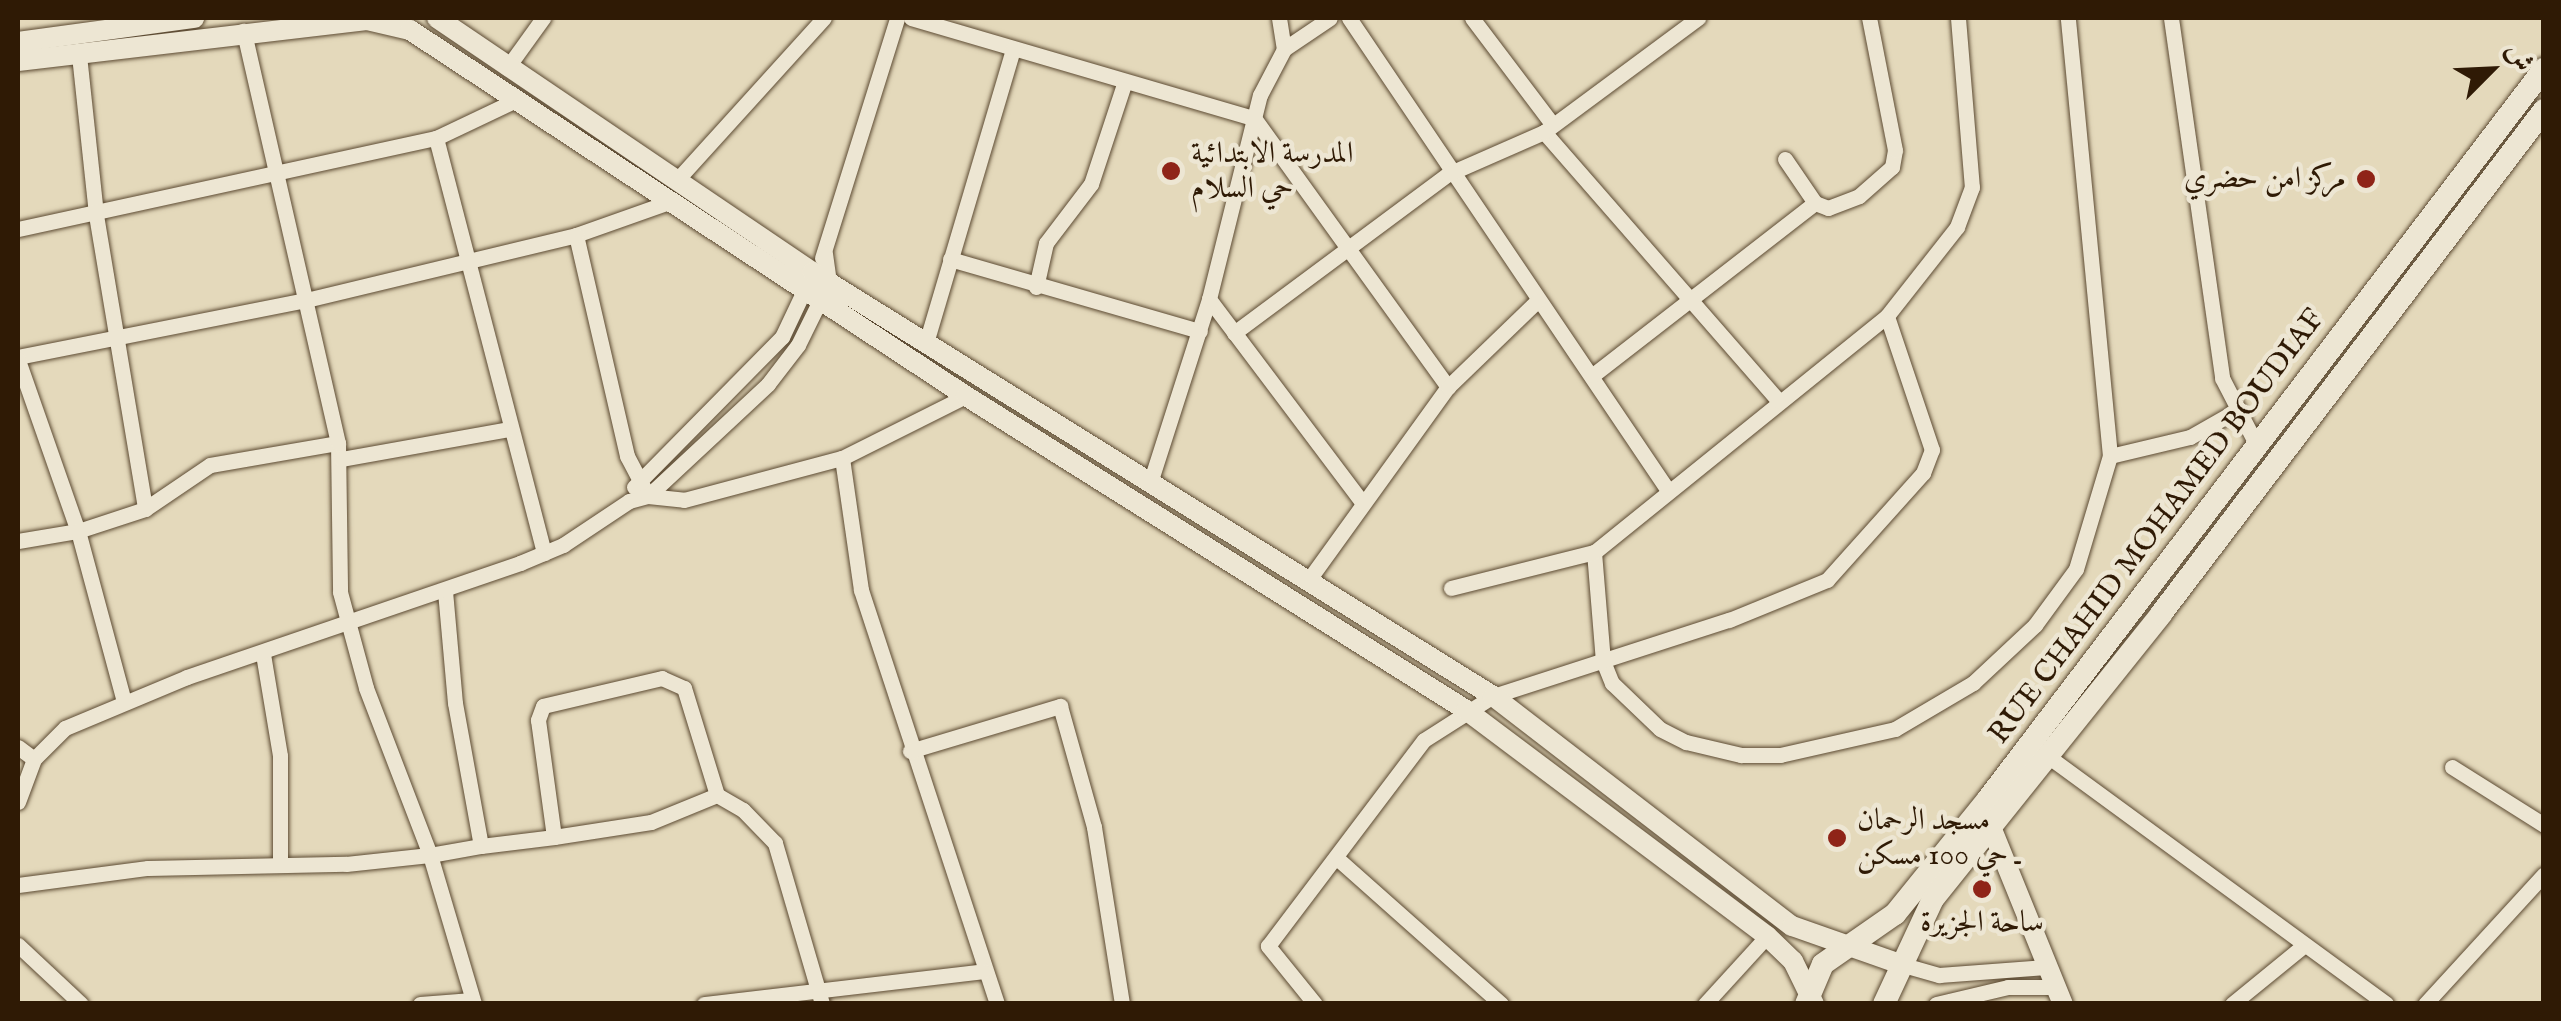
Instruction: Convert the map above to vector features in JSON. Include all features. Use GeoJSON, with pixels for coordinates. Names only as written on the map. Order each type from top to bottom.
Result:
{"type":"FeatureCollection","features":[{"type":"Feature","properties":{"kind":"main road","name":"RUE CHAHID MOHAMED BOUDIAF"},"geometry":{"type":"LineString","coordinates":[[1809,999],[1823,964],[1895,914],[2544,68]]}},
{"type":"Feature","properties":{"kind":"main road","name":"RUE CHAHID MOHAMED BOUDIAF"},"geometry":{"type":"LineString","coordinates":[[1884,1004],[1933,899],[2049,757],[2544,110]]}},
{"type":"Feature","properties":{"kind":"street"},"geometry":{"type":"LineString","coordinates":[[18,42],[124,23],[194,18]]}},
{"type":"Feature","properties":{"kind":"street"},"geometry":{"type":"LineString","coordinates":[[437,18],[966,396],[1466,710],[1767,936],[1793,961],[1809,999]]}},
{"type":"Feature","properties":{"kind":"street"},"geometry":{"type":"LineString","coordinates":[[507,68],[543,18]]}},
{"type":"Feature","properties":{"kind":"street"},"geometry":{"type":"LineString","coordinates":[[124,701],[78,531],[18,359],[114,334],[302,301],[473,263],[576,235],[674,191],[824,18]]}},
{"type":"Feature","properties":{"kind":"street"},"geometry":{"type":"LineString","coordinates":[[648,496],[768,384],[817,286],[897,18]]}},
{"type":"Feature","properties":{"kind":"street"},"geometry":{"type":"LineString","coordinates":[[911,18],[1254,118],[1448,386]]}},
{"type":"Feature","properties":{"kind":"street"},"geometry":{"type":"LineString","coordinates":[[1279,18],[1284,49]]}},
{"type":"Feature","properties":{"kind":"street"},"geometry":{"type":"LineString","coordinates":[[1150,483],[1209,299],[1254,118],[1284,49],[1330,18]]}},
{"type":"Feature","properties":{"kind":"street"},"geometry":{"type":"LineString","coordinates":[[1348,18],[1448,174],[1593,376],[1667,489]]}},
{"type":"Feature","properties":{"kind":"street"},"geometry":{"type":"LineString","coordinates":[[1472,18],[1548,128],[1685,301],[1778,400]]}},
{"type":"Feature","properties":{"kind":"street"},"geometry":{"type":"LineString","coordinates":[[1234,334],[1448,174],[1548,128],[1698,18]]}},
{"type":"Feature","properties":{"kind":"street"},"geometry":{"type":"LineString","coordinates":[[1785,159],[1814,202],[1828,208],[1848,202],[1884,177],[1894,159],[1868,18]]}},
{"type":"Feature","properties":{"kind":"street"},"geometry":{"type":"LineString","coordinates":[[1451,588],[1594,552],[1667,489],[1887,316],[1969,203],[1958,18]]}},
{"type":"Feature","properties":{"kind":"street"},"geometry":{"type":"LineString","coordinates":[[1594,552],[1603,661],[1630,705],[1660,730],[1713,751],[1780,755],[1896,729],[1973,683],[2063,593],[2087,544],[2110,456],[2068,18]]}},
{"type":"Feature","properties":{"kind":"street"},"geometry":{"type":"LineString","coordinates":[[2171,18],[2222,378],[2234,412],[2256,444]]}},
{"type":"Feature","properties":{"kind":"street"},"geometry":{"type":"LineString","coordinates":[[18,60],[79,56],[268,23],[395,24],[674,191]]}},
{"type":"Feature","properties":{"kind":"street"},"geometry":{"type":"LineString","coordinates":[[244,30],[302,301],[340,451],[335,536],[344,623],[430,855],[473,1002],[420,1004]]}},
{"type":"Feature","properties":{"kind":"street"},"geometry":{"type":"LineString","coordinates":[[926,343],[1013,49]]}},
{"type":"Feature","properties":{"kind":"street"},"geometry":{"type":"LineString","coordinates":[[79,56],[96,215],[145,509]]}},
{"type":"Feature","properties":{"kind":"street"},"geometry":{"type":"LineString","coordinates":[[1036,287],[1046,243],[1091,184],[1125,82]]}},
{"type":"Feature","properties":{"kind":"street"},"geometry":{"type":"LineString","coordinates":[[18,229],[275,178],[436,138],[518,99]]}},
{"type":"Feature","properties":{"kind":"street"},"geometry":{"type":"LineString","coordinates":[[436,138],[473,263],[508,430],[544,553]]}},
{"type":"Feature","properties":{"kind":"street"},"geometry":{"type":"LineString","coordinates":[[1593,376],[1814,202]]}},
{"type":"Feature","properties":{"kind":"street"},"geometry":{"type":"LineString","coordinates":[[576,235],[636,482],[648,496]]}},
{"type":"Feature","properties":{"kind":"street"},"geometry":{"type":"LineString","coordinates":[[950,259],[1036,287],[1200,330]]}},
{"type":"Feature","properties":{"kind":"street"},"geometry":{"type":"LineString","coordinates":[[817,286],[926,343],[1064,432],[1310,578],[1494,696],[1798,930],[1939,975],[2046,967]]}},
{"type":"Feature","properties":{"kind":"street"},"geometry":{"type":"LineString","coordinates":[[629,500],[636,482],[782,337],[817,286]]}},
{"type":"Feature","properties":{"kind":"street"},"geometry":{"type":"LineString","coordinates":[[1209,299],[1363,503]]}},
{"type":"Feature","properties":{"kind":"street"},"geometry":{"type":"LineString","coordinates":[[1310,578],[1448,386],[1537,301]]}},
{"type":"Feature","properties":{"kind":"street"},"geometry":{"type":"LineString","coordinates":[[1315,1004],[1268,946],[1338,860],[1424,740],[1466,710],[1494,696],[1827,580],[1922,474],[1932,450],[1887,316]]}},
{"type":"Feature","properties":{"kind":"street"},"geometry":{"type":"LineString","coordinates":[[18,802],[34,759],[65,728],[124,701],[544,553],[629,500],[648,496],[684,500],[842,458],[966,396]]}},
{"type":"Feature","properties":{"kind":"street"},"geometry":{"type":"LineString","coordinates":[[2110,456],[2190,436],[2234,412]]}},
{"type":"Feature","properties":{"kind":"street"},"geometry":{"type":"LineString","coordinates":[[18,541],[78,531],[145,509],[210,465],[508,430]]}},
{"type":"Feature","properties":{"kind":"street"},"geometry":{"type":"LineString","coordinates":[[1054,452],[1064,432]]}},
{"type":"Feature","properties":{"kind":"street"},"geometry":{"type":"LineString","coordinates":[[842,458],[861,590],[910,751],[996,1004]]}},
{"type":"Feature","properties":{"kind":"street"},"geometry":{"type":"LineString","coordinates":[[444,590],[455,703],[481,846]]}},
{"type":"Feature","properties":{"kind":"street"},"geometry":{"type":"LineString","coordinates":[[263,654],[280,756],[280,865]]}},
{"type":"Feature","properties":{"kind":"street"},"geometry":{"type":"LineString","coordinates":[[554,837],[538,720],[544,706],[662,678],[678,681],[717,795],[742,810],[776,843],[821,998]]}},
{"type":"Feature","properties":{"kind":"street"},"geometry":{"type":"LineString","coordinates":[[910,751],[1060,706],[1094,827],[1122,1004]]}},
{"type":"Feature","properties":{"kind":"street"},"geometry":{"type":"LineString","coordinates":[[18,747],[34,759]]}},
{"type":"Feature","properties":{"kind":"street"},"geometry":{"type":"LineString","coordinates":[[2049,757],[2386,1004]]}},
{"type":"Feature","properties":{"kind":"street"},"geometry":{"type":"LineString","coordinates":[[2452,767],[2544,825]]}},
{"type":"Feature","properties":{"kind":"street"},"geometry":{"type":"LineString","coordinates":[[18,885],[148,868],[280,865],[430,855],[651,822],[717,795]]}},
{"type":"Feature","properties":{"kind":"street"},"geometry":{"type":"LineString","coordinates":[[1991,827],[2059,995]]}},
{"type":"Feature","properties":{"kind":"street"},"geometry":{"type":"LineString","coordinates":[[1338,860],[1501,1004]]}},
{"type":"Feature","properties":{"kind":"street"},"geometry":{"type":"LineString","coordinates":[[2425,1004],[2544,874]]}},
{"type":"Feature","properties":{"kind":"street"},"geometry":{"type":"LineString","coordinates":[[1719,901],[1736,882]]}},
{"type":"Feature","properties":{"kind":"street"},"geometry":{"type":"LineString","coordinates":[[1706,1004],[1767,936]]}},
{"type":"Feature","properties":{"kind":"street"},"geometry":{"type":"LineString","coordinates":[[18,946],[81,1004]]}},
{"type":"Feature","properties":{"kind":"street"},"geometry":{"type":"LineString","coordinates":[[2232,1004],[2302,946]]}},
{"type":"Feature","properties":{"kind":"street"},"geometry":{"type":"LineString","coordinates":[[704,1004],[821,998],[982,971]]}},
{"type":"Feature","properties":{"kind":"street"},"geometry":{"type":"LineString","coordinates":[[1936,1004],[2008,986],[2059,995]]}},
{"type":"Feature","properties":{"kind":"place","name":"المدرسة الابتدائية حي السلام"},"geometry":{"type":"Point","coordinates":[1171,171]}},
{"type":"Feature","properties":{"kind":"place","name":"مركز امن حضري"},"geometry":{"type":"Point","coordinates":[2366,179]}},
{"type":"Feature","properties":{"kind":"place","name":"مسجد الرحمان ـ حي 100 مسكن"},"geometry":{"type":"Point","coordinates":[1837,838]}},
{"type":"Feature","properties":{"kind":"place","name":"ساحة الجزيرة"},"geometry":{"type":"Point","coordinates":[1982,889]}}]}
